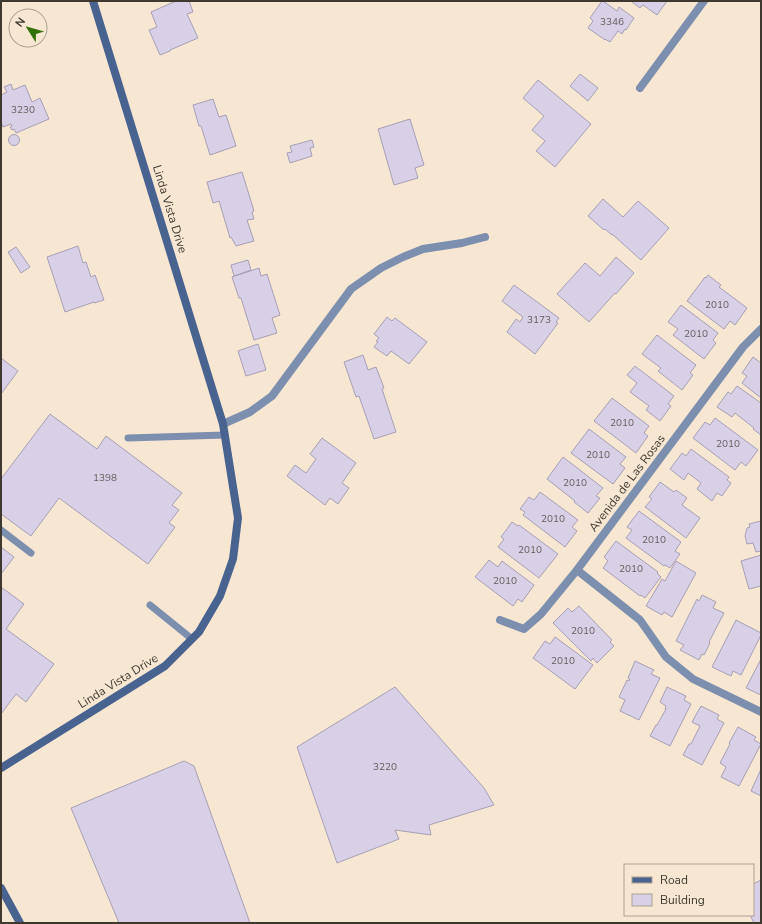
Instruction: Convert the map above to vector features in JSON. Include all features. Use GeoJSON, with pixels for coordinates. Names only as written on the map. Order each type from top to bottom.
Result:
{"type":"FeatureCollection","features":[{"type":"Feature","properties":{"kind":"street","name":"Linda Vista Drive"},"geometry":{"type":"LineString","coordinates":[[1,768],[165,666],[199,632],[220,596],[233,559],[238,518],[223,424],[93,1]]}},
{"type":"Feature","properties":{"kind":"street"},"geometry":{"type":"LineString","coordinates":[[640,88],[704,1]]}},
{"type":"Feature","properties":{"kind":"street"},"geometry":{"type":"LineString","coordinates":[[223,424],[250,412],[272,396],[351,289],[381,268],[423,249],[462,243],[485,237]]}},
{"type":"Feature","properties":{"kind":"street","name":"Avenida de Las Rosas"},"geometry":{"type":"LineString","coordinates":[[500,620],[524,629],[542,614],[577,570],[743,348],[761,329]]}},
{"type":"Feature","properties":{"kind":"street"},"geometry":{"type":"LineString","coordinates":[[577,570],[640,620],[666,657],[693,679],[761,712]]}},
{"type":"Feature","properties":{"kind":"street"},"geometry":{"type":"LineString","coordinates":[[1,888],[20,923]]}},
{"type":"Feature","properties":{"kind":"lane"},"geometry":{"type":"LineString","coordinates":[[128,438],[225,435]]}},
{"type":"Feature","properties":{"kind":"lane"},"geometry":{"type":"LineString","coordinates":[[1,530],[31,553]]}},
{"type":"Feature","properties":{"kind":"lane"},"geometry":{"type":"LineString","coordinates":[[150,605],[192,639]]}},
{"type":"Feature","properties":{"kind":"building"},"geometry":{"type":"Polygon","coordinates":[[[176,1],[189,1],[193,12],[187,14],[198,38],[160,55],[149,30],[157,27],[151,12],[176,1]]]}},
{"type":"Feature","properties":{"kind":"building"},"geometry":{"type":"Polygon","coordinates":[[[602,1],[617,11],[619,7],[634,18],[622,34],[618,31],[610,42],[588,28],[593,21],[590,18],[602,1]]]}},
{"type":"Feature","properties":{"kind":"building"},"geometry":{"type":"Polygon","coordinates":[[[631,1],[667,1],[657,15],[643,5],[640,8],[631,1]]]}},
{"type":"Feature","properties":{"kind":"building"},"geometry":{"type":"Polygon","coordinates":[[[580,74],[598,88],[588,101],[570,86],[580,74]]]}},
{"type":"Feature","properties":{"kind":"building"},"geometry":{"type":"Polygon","coordinates":[[[538,80],[591,124],[555,167],[536,151],[545,141],[532,130],[544,116],[523,98],[538,80]]]}},
{"type":"Feature","properties":{"kind":"building"},"geometry":{"type":"Polygon","coordinates":[[[11,84],[13,90],[25,85],[32,102],[40,98],[49,119],[16,133],[14,129],[12,130],[10,127],[12,126],[11,124],[3,127],[1,122],[1,95],[7,92],[4,87],[11,84]]]}},
{"type":"Feature","properties":{"kind":"building"},"geometry":{"type":"Polygon","coordinates":[[[213,99],[219,117],[226,115],[236,146],[210,155],[193,105],[213,99]]]}},
{"type":"Feature","properties":{"kind":"building"},"geometry":{"type":"Polygon","coordinates":[[[410,119],[424,165],[415,168],[418,178],[394,185],[378,129],[410,119]]]}},
{"type":"Feature","properties":{"kind":"building"},"geometry":{"type":"Polygon","coordinates":[[[14,134],[18,136],[20,140],[18,144],[14,146],[10,144],[8,140],[10,136],[14,134]]]}},
{"type":"Feature","properties":{"kind":"building"},"geometry":{"type":"Polygon","coordinates":[[[312,140],[314,147],[310,148],[312,156],[290,163],[287,153],[292,152],[290,146],[312,140]]]}},
{"type":"Feature","properties":{"kind":"building"},"geometry":{"type":"Polygon","coordinates":[[[242,172],[254,211],[252,212],[254,219],[247,220],[254,241],[236,246],[231,237],[230,238],[219,201],[213,203],[207,182],[242,172]]]}},
{"type":"Feature","properties":{"kind":"building"},"geometry":{"type":"Polygon","coordinates":[[[603,199],[623,217],[638,201],[669,228],[641,260],[612,234],[605,229],[604,230],[588,216],[603,199]]]}},
{"type":"Feature","properties":{"kind":"building"},"geometry":{"type":"Polygon","coordinates":[[[78,246],[83,263],[86,262],[91,277],[95,275],[104,300],[65,312],[47,257],[78,246]]]}},
{"type":"Feature","properties":{"kind":"building"},"geometry":{"type":"Polygon","coordinates":[[[16,247],[30,267],[21,273],[8,252],[16,247]]]}},
{"type":"Feature","properties":{"kind":"building"},"geometry":{"type":"Polygon","coordinates":[[[616,257],[634,273],[589,322],[557,294],[585,263],[600,276],[616,257]]]}},
{"type":"Feature","properties":{"kind":"building"},"geometry":{"type":"Polygon","coordinates":[[[248,260],[251,270],[234,276],[231,265],[248,260]]]}},
{"type":"Feature","properties":{"kind":"building"},"geometry":{"type":"Polygon","coordinates":[[[259,268],[261,276],[267,274],[280,315],[272,318],[277,333],[254,340],[241,298],[239,298],[232,277],[259,268]]]}},
{"type":"Feature","properties":{"kind":"building"},"geometry":{"type":"Polygon","coordinates":[[[708,275],[721,285],[719,287],[747,308],[735,325],[730,321],[724,329],[687,301],[708,275]]]}},
{"type":"Feature","properties":{"kind":"building"},"geometry":{"type":"Polygon","coordinates":[[[514,285],[559,318],[556,322],[558,323],[535,354],[507,332],[516,319],[520,322],[523,317],[502,301],[514,285]]]}},
{"type":"Feature","properties":{"kind":"building"},"geometry":{"type":"Polygon","coordinates":[[[681,305],[718,333],[713,340],[716,343],[704,359],[673,335],[678,329],[668,322],[681,305]]]}},
{"type":"Feature","properties":{"kind":"building"},"geometry":{"type":"Polygon","coordinates":[[[387,317],[392,321],[395,318],[427,342],[409,364],[391,351],[387,356],[374,347],[379,338],[374,334],[387,317]]]}},
{"type":"Feature","properties":{"kind":"building"},"geometry":{"type":"Polygon","coordinates":[[[657,335],[696,365],[690,373],[693,375],[682,390],[658,371],[661,368],[642,354],[657,335]]]}},
{"type":"Feature","properties":{"kind":"building"},"geometry":{"type":"Polygon","coordinates":[[[258,344],[266,370],[246,376],[238,351],[258,344]]]}},
{"type":"Feature","properties":{"kind":"building"},"geometry":{"type":"Polygon","coordinates":[[[363,355],[368,370],[376,367],[384,388],[382,389],[396,432],[374,439],[359,396],[356,397],[344,362],[363,355]]]}},
{"type":"Feature","properties":{"kind":"building"},"geometry":{"type":"Polygon","coordinates":[[[753,357],[761,363],[761,398],[742,383],[747,376],[742,373],[753,357]]]}},
{"type":"Feature","properties":{"kind":"building"},"geometry":{"type":"Polygon","coordinates":[[[1,358],[18,371],[1,394],[1,358]]]}},
{"type":"Feature","properties":{"kind":"building"},"geometry":{"type":"Polygon","coordinates":[[[635,366],[674,396],[668,404],[671,406],[660,421],[646,410],[649,406],[630,392],[637,383],[627,375],[635,366]]]}},
{"type":"Feature","properties":{"kind":"building"},"geometry":{"type":"Polygon","coordinates":[[[737,386],[761,403],[761,435],[735,413],[732,417],[717,407],[728,392],[731,394],[737,386]]]}},
{"type":"Feature","properties":{"kind":"building"},"geometry":{"type":"Polygon","coordinates":[[[612,398],[649,426],[644,433],[648,436],[636,453],[594,421],[612,398]]]}},
{"type":"Feature","properties":{"kind":"building"},"geometry":{"type":"Polygon","coordinates":[[[50,414],[97,449],[106,436],[182,493],[172,505],[179,510],[169,523],[175,527],[148,564],[59,498],[31,536],[1,514],[1,479],[50,414]]]}},
{"type":"Feature","properties":{"kind":"building"},"geometry":{"type":"Polygon","coordinates":[[[715,418],[758,450],[746,466],[741,462],[735,470],[693,438],[705,422],[710,425],[715,418]]]}},
{"type":"Feature","properties":{"kind":"building"},"geometry":{"type":"Polygon","coordinates":[[[589,429],[626,457],[620,464],[625,468],[613,484],[571,453],[589,429]]]}},
{"type":"Feature","properties":{"kind":"building"},"geometry":{"type":"Polygon","coordinates":[[[322,438],[356,463],[342,483],[349,488],[338,504],[330,498],[325,505],[287,476],[295,465],[306,473],[316,459],[310,454],[322,438]]]}},
{"type":"Feature","properties":{"kind":"building"},"geometry":{"type":"Polygon","coordinates":[[[691,449],[729,477],[727,480],[731,483],[722,496],[717,493],[712,501],[697,489],[701,483],[688,473],[684,480],[670,469],[682,453],[686,456],[691,449]]]}},
{"type":"Feature","properties":{"kind":"building"},"geometry":{"type":"Polygon","coordinates":[[[563,457],[603,488],[596,496],[600,498],[588,513],[547,479],[563,457]]]}},
{"type":"Feature","properties":{"kind":"building"},"geometry":{"type":"Polygon","coordinates":[[[660,482],[674,492],[676,490],[687,498],[682,505],[700,518],[686,538],[645,507],[652,499],[649,497],[660,482]]]}},
{"type":"Feature","properties":{"kind":"building"},"geometry":{"type":"Polygon","coordinates":[[[540,492],[578,520],[572,527],[577,531],[565,547],[523,515],[525,512],[520,509],[529,497],[534,500],[540,492]]]}},
{"type":"Feature","properties":{"kind":"building"},"geometry":{"type":"Polygon","coordinates":[[[639,511],[681,542],[675,551],[680,554],[670,568],[665,565],[664,566],[626,538],[632,530],[627,527],[639,511]]]}},
{"type":"Feature","properties":{"kind":"building"},"geometry":{"type":"Polygon","coordinates":[[[761,521],[761,551],[756,552],[753,543],[747,544],[745,536],[747,528],[750,527],[749,524],[761,521]]]}},
{"type":"Feature","properties":{"kind":"building"},"geometry":{"type":"Polygon","coordinates":[[[512,522],[518,526],[519,525],[558,554],[539,578],[498,547],[504,539],[501,537],[512,522]]]}},
{"type":"Feature","properties":{"kind":"building"},"geometry":{"type":"Polygon","coordinates":[[[616,541],[658,572],[657,573],[661,577],[645,598],[641,595],[640,596],[603,568],[608,561],[604,557],[616,541]]]}},
{"type":"Feature","properties":{"kind":"building"},"geometry":{"type":"Polygon","coordinates":[[[1,547],[14,557],[1,574],[1,547]]]}},
{"type":"Feature","properties":{"kind":"building"},"geometry":{"type":"Polygon","coordinates":[[[761,555],[761,586],[749,589],[741,561],[761,555]]]}},
{"type":"Feature","properties":{"kind":"building"},"geometry":{"type":"Polygon","coordinates":[[[489,560],[498,567],[502,561],[534,585],[522,602],[518,599],[513,606],[475,577],[489,560]]]}},
{"type":"Feature","properties":{"kind":"building"},"geometry":{"type":"Polygon","coordinates":[[[676,561],[696,573],[672,617],[664,612],[662,615],[646,606],[662,579],[665,581],[676,561]]]}},
{"type":"Feature","properties":{"kind":"building"},"geometry":{"type":"Polygon","coordinates":[[[1,587],[24,604],[6,629],[54,664],[26,702],[16,694],[1,714],[1,587]]]}},
{"type":"Feature","properties":{"kind":"building"},"geometry":{"type":"Polygon","coordinates":[[[702,595],[716,602],[713,608],[724,613],[704,655],[702,654],[699,660],[680,650],[684,645],[676,641],[697,599],[699,601],[702,595]]]}},
{"type":"Feature","properties":{"kind":"building"},"geometry":{"type":"Polygon","coordinates":[[[579,606],[612,640],[610,642],[614,646],[597,663],[593,658],[591,661],[553,623],[568,608],[572,612],[579,606]]]}},
{"type":"Feature","properties":{"kind":"building"},"geometry":{"type":"Polygon","coordinates":[[[736,620],[761,633],[761,635],[741,675],[733,671],[731,676],[712,667],[736,620]]]}},
{"type":"Feature","properties":{"kind":"building"},"geometry":{"type":"Polygon","coordinates":[[[555,637],[593,665],[575,689],[533,658],[545,641],[550,644],[555,637]]]}},
{"type":"Feature","properties":{"kind":"building"},"geometry":{"type":"Polygon","coordinates":[[[761,659],[761,695],[746,688],[761,659]]]}},
{"type":"Feature","properties":{"kind":"building"},"geometry":{"type":"Polygon","coordinates":[[[635,661],[654,670],[651,674],[660,678],[639,720],[620,711],[625,700],[619,697],[627,680],[629,681],[630,679],[628,678],[635,661]]]}},
{"type":"Feature","properties":{"kind":"building"},"geometry":{"type":"Polygon","coordinates":[[[395,687],[484,788],[494,805],[429,825],[431,835],[395,830],[399,839],[337,863],[297,747],[395,687]]]}},
{"type":"Feature","properties":{"kind":"building"},"geometry":{"type":"Polygon","coordinates":[[[667,687],[686,696],[684,700],[691,704],[670,746],[650,736],[666,709],[666,706],[660,702],[667,687]]]}},
{"type":"Feature","properties":{"kind":"building"},"geometry":{"type":"Polygon","coordinates":[[[701,706],[719,715],[717,719],[724,723],[702,765],[683,755],[689,744],[691,744],[700,726],[692,722],[701,706]]]}},
{"type":"Feature","properties":{"kind":"building"},"geometry":{"type":"Polygon","coordinates":[[[738,727],[756,737],[754,740],[761,744],[739,786],[721,777],[726,767],[720,763],[738,727]]]}},
{"type":"Feature","properties":{"kind":"building"},"geometry":{"type":"Polygon","coordinates":[[[184,761],[194,766],[250,923],[119,923],[71,808],[184,761]]]}},
{"type":"Feature","properties":{"kind":"building"},"geometry":{"type":"Polygon","coordinates":[[[761,769],[761,796],[751,791],[761,769]]]}},
{"type":"Feature","properties":{"kind":"building"},"geometry":{"type":"Polygon","coordinates":[[[761,880],[761,923],[754,923],[750,916],[754,916],[754,884],[761,880]]]}}]}
